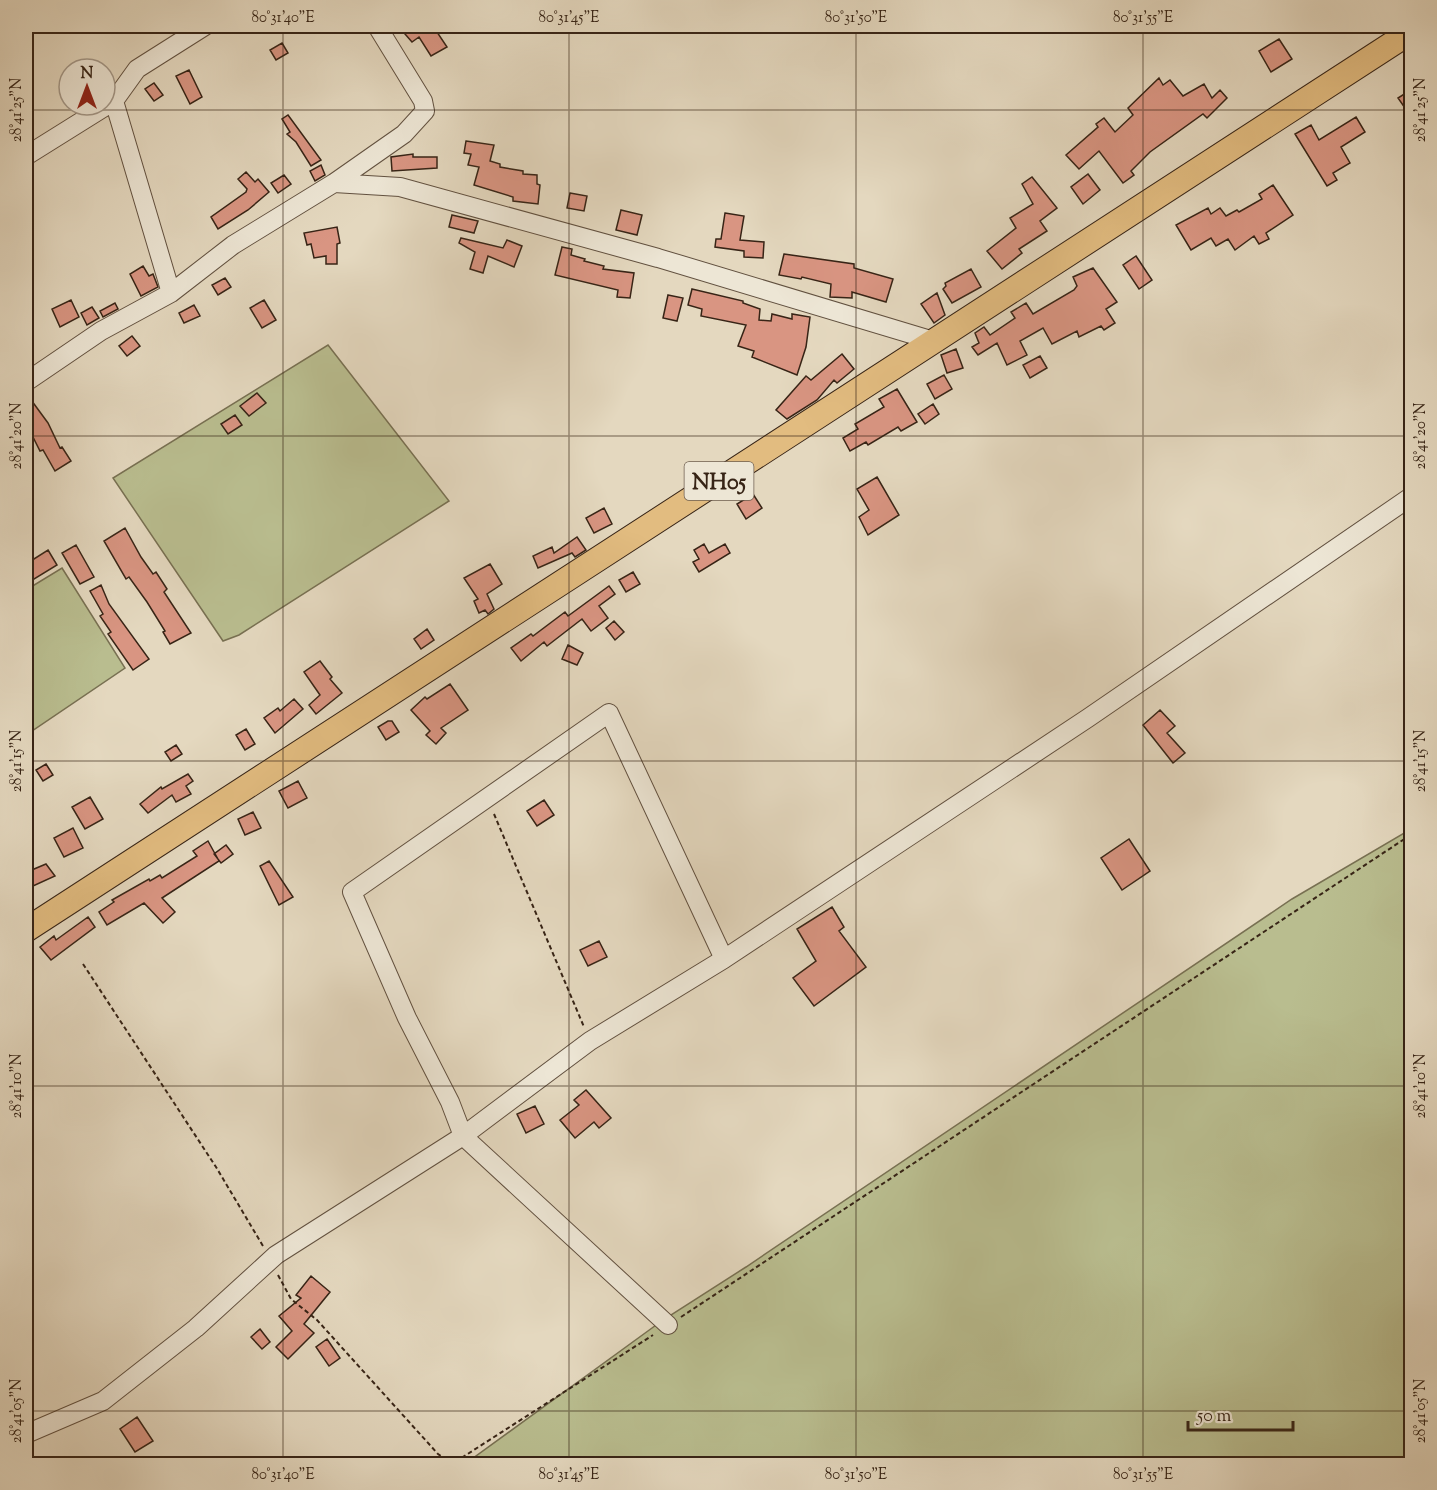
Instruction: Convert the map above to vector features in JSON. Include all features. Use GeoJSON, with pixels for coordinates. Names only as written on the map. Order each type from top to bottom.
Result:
{"type":"FeatureCollection","features":[{"type":"Feature","properties":{"kind":"main road","name":"NH05"},"geometry":{"type":"LineString","coordinates":[[26,930],[1412,31]]}},
{"type":"Feature","properties":{"kind":"street"},"geometry":{"type":"LineString","coordinates":[[117,97],[137,69],[205,26]]}},
{"type":"Feature","properties":{"kind":"street"},"geometry":{"type":"LineString","coordinates":[[26,382],[100,331],[171,292],[233,245],[334,183],[404,134],[425,111],[423,101],[377,26]]}},
{"type":"Feature","properties":{"kind":"street"},"geometry":{"type":"LineString","coordinates":[[117,111],[171,292]]}},
{"type":"Feature","properties":{"kind":"street"},"geometry":{"type":"LineString","coordinates":[[26,156],[88,117]]}},
{"type":"Feature","properties":{"kind":"street"},"geometry":{"type":"LineString","coordinates":[[334,183],[400,188],[456,202],[658,258],[934,341]]}},
{"type":"Feature","properties":{"kind":"street"},"geometry":{"type":"LineString","coordinates":[[26,1434],[103,1401],[196,1329],[271,1260],[463,1136],[590,1041],[724,959],[1088,718],[1412,496]]}},
{"type":"Feature","properties":{"kind":"street"},"geometry":{"type":"LineString","coordinates":[[668,1325],[463,1136],[450,1102],[407,1018],[352,892],[609,714],[724,959]]}},
{"type":"Feature","properties":{"kind":"path"},"geometry":{"type":"LineString","coordinates":[[487,797],[590,1041]]}},
{"type":"Feature","properties":{"kind":"path"},"geometry":{"type":"LineString","coordinates":[[83,964],[216,1167],[271,1260],[291,1299],[317,1320],[438,1454],[452,1464],[668,1325],[1412,834]]}},
{"type":"Feature","properties":{"kind":"green space"},"geometry":{"type":"Polygon","coordinates":[[[328,345],[449,501],[239,635],[223,641],[113,478],[328,345]]]}},
{"type":"Feature","properties":{"kind":"green space"},"geometry":{"type":"Polygon","coordinates":[[[62,568],[125,668],[26,735],[26,590],[62,568]]]}},
{"type":"Feature","properties":{"kind":"green space"},"geometry":{"type":"Polygon","coordinates":[[[1411,829],[1411,1464],[465,1464],[663,1320],[746,1267],[1292,899],[1411,829]]]}},
{"type":"Feature","properties":{"kind":"building"},"geometry":{"type":"Polygon","coordinates":[[[398,26],[433,26],[447,47],[431,56],[419,37],[412,42],[398,26]]]}},
{"type":"Feature","properties":{"kind":"building"},"geometry":{"type":"Polygon","coordinates":[[[1279,39],[1292,59],[1271,72],[1259,51],[1279,39]]]}},
{"type":"Feature","properties":{"kind":"building"},"geometry":{"type":"Polygon","coordinates":[[[282,43],[288,53],[276,60],[270,50],[282,43]]]}},
{"type":"Feature","properties":{"kind":"building"},"geometry":{"type":"Polygon","coordinates":[[[189,70],[202,97],[190,104],[176,76],[189,70]]]}},
{"type":"Feature","properties":{"kind":"building"},"geometry":{"type":"Polygon","coordinates":[[[1159,78],[1163,85],[1170,80],[1183,96],[1204,84],[1212,98],[1220,90],[1227,98],[1207,118],[1203,114],[1150,152],[1131,171],[1134,175],[1123,183],[1099,151],[1079,169],[1066,155],[1098,127],[1096,124],[1104,118],[1115,132],[1133,115],[1128,108],[1159,78]]]}},
{"type":"Feature","properties":{"kind":"building"},"geometry":{"type":"Polygon","coordinates":[[[154,83],[163,95],[154,101],[145,89],[154,83]]]}},
{"type":"Feature","properties":{"kind":"building"},"geometry":{"type":"Polygon","coordinates":[[[1412,89],[1412,118],[1398,98],[1412,89]]]}},
{"type":"Feature","properties":{"kind":"building"},"geometry":{"type":"Polygon","coordinates":[[[288,115],[321,160],[311,166],[296,142],[287,134],[290,132],[282,119],[288,115]]]}},
{"type":"Feature","properties":{"kind":"building"},"geometry":{"type":"Polygon","coordinates":[[[1356,117],[1365,132],[1341,147],[1350,163],[1333,173],[1337,180],[1327,186],[1295,134],[1311,125],[1319,140],[1356,117]]]}},
{"type":"Feature","properties":{"kind":"building"},"geometry":{"type":"Polygon","coordinates":[[[466,141],[494,145],[490,161],[500,164],[500,167],[523,171],[523,174],[537,175],[537,184],[540,185],[538,204],[513,201],[513,197],[474,185],[479,167],[468,165],[471,154],[464,153],[466,141]]]}},
{"type":"Feature","properties":{"kind":"building"},"geometry":{"type":"Polygon","coordinates":[[[413,154],[413,157],[437,157],[437,168],[392,171],[391,157],[413,154]]]}},
{"type":"Feature","properties":{"kind":"building"},"geometry":{"type":"Polygon","coordinates":[[[321,165],[325,175],[315,181],[310,171],[321,165]]]}},
{"type":"Feature","properties":{"kind":"building"},"geometry":{"type":"Polygon","coordinates":[[[246,172],[255,182],[258,179],[269,192],[248,210],[218,229],[211,217],[246,192],[247,189],[238,179],[246,172]]]}},
{"type":"Feature","properties":{"kind":"building"},"geometry":{"type":"Polygon","coordinates":[[[1088,174],[1100,190],[1083,204],[1071,187],[1088,174]]]}},
{"type":"Feature","properties":{"kind":"building"},"geometry":{"type":"Polygon","coordinates":[[[284,175],[291,184],[278,193],[271,183],[284,175]]]}},
{"type":"Feature","properties":{"kind":"building"},"geometry":{"type":"Polygon","coordinates":[[[1032,177],[1057,208],[1040,221],[1047,231],[1019,249],[1022,253],[1002,269],[987,251],[1016,228],[1010,218],[1033,204],[1022,184],[1032,177]]]}},
{"type":"Feature","properties":{"kind":"building"},"geometry":{"type":"Polygon","coordinates":[[[1273,185],[1293,215],[1266,233],[1269,239],[1259,244],[1254,236],[1235,250],[1228,239],[1216,246],[1211,238],[1191,250],[1176,225],[1208,208],[1211,214],[1220,208],[1226,216],[1237,210],[1239,212],[1262,199],[1259,194],[1273,185]]]}},
{"type":"Feature","properties":{"kind":"building"},"geometry":{"type":"Polygon","coordinates":[[[570,193],[587,196],[584,211],[567,208],[570,193]]]}},
{"type":"Feature","properties":{"kind":"building"},"geometry":{"type":"Polygon","coordinates":[[[621,210],[642,215],[637,235],[616,230],[621,210]]]}},
{"type":"Feature","properties":{"kind":"building"},"geometry":{"type":"Polygon","coordinates":[[[725,213],[744,216],[740,240],[764,242],[763,258],[744,257],[744,251],[715,247],[716,239],[721,239],[725,213]]]}},
{"type":"Feature","properties":{"kind":"building"},"geometry":{"type":"Polygon","coordinates":[[[452,215],[478,221],[474,233],[449,227],[452,215]]]}},
{"type":"Feature","properties":{"kind":"building"},"geometry":{"type":"Polygon","coordinates":[[[337,227],[340,243],[337,244],[337,264],[326,264],[326,256],[314,258],[311,244],[307,245],[304,233],[337,227]]]}},
{"type":"Feature","properties":{"kind":"building"},"geometry":{"type":"Polygon","coordinates":[[[461,238],[503,248],[507,240],[522,246],[514,267],[488,256],[483,273],[470,269],[475,252],[459,243],[461,238]]]}},
{"type":"Feature","properties":{"kind":"building"},"geometry":{"type":"Polygon","coordinates":[[[562,247],[572,249],[571,255],[585,259],[584,261],[604,266],[603,269],[634,273],[630,298],[617,297],[618,290],[555,275],[562,247]]]}},
{"type":"Feature","properties":{"kind":"building"},"geometry":{"type":"Polygon","coordinates":[[[784,254],[854,264],[854,268],[893,279],[886,302],[852,292],[852,298],[830,297],[831,284],[802,277],[801,279],[779,275],[784,254]]]}},
{"type":"Feature","properties":{"kind":"building"},"geometry":{"type":"Polygon","coordinates":[[[1136,256],[1152,280],[1139,289],[1123,265],[1136,256]]]}},
{"type":"Feature","properties":{"kind":"building"},"geometry":{"type":"Polygon","coordinates":[[[143,266],[149,276],[153,274],[158,287],[141,296],[130,274],[143,266]]]}},
{"type":"Feature","properties":{"kind":"building"},"geometry":{"type":"Polygon","coordinates":[[[1093,268],[1117,302],[1106,309],[1115,323],[1104,330],[1101,326],[1079,337],[1077,331],[1052,344],[1043,328],[1020,341],[1027,355],[1007,365],[997,343],[978,355],[972,347],[979,343],[975,333],[984,327],[990,335],[1015,318],[1011,312],[1026,303],[1033,314],[1074,290],[1077,286],[1073,277],[1093,268]]]}},
{"type":"Feature","properties":{"kind":"building"},"geometry":{"type":"Polygon","coordinates":[[[971,269],[981,287],[952,303],[943,289],[946,286],[945,283],[971,269]]]}},
{"type":"Feature","properties":{"kind":"building"},"geometry":{"type":"Polygon","coordinates":[[[225,278],[231,287],[218,295],[212,285],[225,278]]]}},
{"type":"Feature","properties":{"kind":"building"},"geometry":{"type":"Polygon","coordinates":[[[692,289],[743,301],[743,303],[760,309],[759,320],[771,321],[772,314],[792,319],[792,314],[810,317],[806,347],[797,375],[752,357],[754,351],[738,346],[746,325],[701,316],[702,309],[688,305],[692,289]]]}},
{"type":"Feature","properties":{"kind":"building"},"geometry":{"type":"Polygon","coordinates":[[[937,293],[945,315],[934,323],[921,304],[937,293]]]}},
{"type":"Feature","properties":{"kind":"building"},"geometry":{"type":"Polygon","coordinates":[[[668,295],[683,298],[677,321],[663,318],[668,295]]]}},
{"type":"Feature","properties":{"kind":"building"},"geometry":{"type":"Polygon","coordinates":[[[71,300],[79,317],[60,327],[52,309],[71,300]]]}},
{"type":"Feature","properties":{"kind":"building"},"geometry":{"type":"Polygon","coordinates":[[[264,300],[276,320],[262,328],[250,308],[264,300]]]}},
{"type":"Feature","properties":{"kind":"building"},"geometry":{"type":"Polygon","coordinates":[[[115,303],[118,309],[103,317],[100,311],[115,303]]]}},
{"type":"Feature","properties":{"kind":"building"},"geometry":{"type":"Polygon","coordinates":[[[194,305],[200,316],[184,323],[179,313],[194,305]]]}},
{"type":"Feature","properties":{"kind":"building"},"geometry":{"type":"Polygon","coordinates":[[[92,307],[99,318],[87,325],[81,313],[92,307]]]}},
{"type":"Feature","properties":{"kind":"building"},"geometry":{"type":"Polygon","coordinates":[[[132,336],[140,346],[127,356],[119,346],[132,336]]]}},
{"type":"Feature","properties":{"kind":"building"},"geometry":{"type":"Polygon","coordinates":[[[956,349],[963,368],[947,373],[941,355],[956,349]]]}},
{"type":"Feature","properties":{"kind":"building"},"geometry":{"type":"Polygon","coordinates":[[[842,354],[854,369],[837,383],[834,380],[817,400],[787,419],[776,410],[806,376],[811,380],[842,354]]]}},
{"type":"Feature","properties":{"kind":"building"},"geometry":{"type":"Polygon","coordinates":[[[1040,356],[1047,368],[1030,378],[1023,365],[1040,356]]]}},
{"type":"Feature","properties":{"kind":"building"},"geometry":{"type":"Polygon","coordinates":[[[944,375],[952,389],[935,399],[927,384],[944,375]]]}},
{"type":"Feature","properties":{"kind":"building"},"geometry":{"type":"Polygon","coordinates":[[[897,389],[917,422],[901,431],[898,427],[868,445],[866,442],[850,451],[843,438],[858,429],[855,424],[884,407],[879,399],[897,389]]]}},
{"type":"Feature","properties":{"kind":"building"},"geometry":{"type":"Polygon","coordinates":[[[26,393],[48,423],[60,448],[62,447],[71,461],[55,471],[43,450],[40,451],[26,423],[26,393]]]}},
{"type":"Feature","properties":{"kind":"building"},"geometry":{"type":"Polygon","coordinates":[[[257,393],[266,403],[249,416],[240,406],[257,393]]]}},
{"type":"Feature","properties":{"kind":"building"},"geometry":{"type":"Polygon","coordinates":[[[933,404],[939,414],[925,424],[918,414],[933,404]]]}},
{"type":"Feature","properties":{"kind":"building"},"geometry":{"type":"Polygon","coordinates":[[[235,415],[242,425],[228,434],[221,424],[235,415]]]}},
{"type":"Feature","properties":{"kind":"building"},"geometry":{"type":"Polygon","coordinates":[[[877,477],[899,515],[868,535],[859,517],[869,510],[857,489],[877,477]]]}},
{"type":"Feature","properties":{"kind":"building"},"geometry":{"type":"Polygon","coordinates":[[[753,494],[762,508],[746,519],[737,504],[753,494]]]}},
{"type":"Feature","properties":{"kind":"building"},"geometry":{"type":"Polygon","coordinates":[[[604,508],[612,524],[594,533],[586,518],[604,508]]]}},
{"type":"Feature","properties":{"kind":"building"},"geometry":{"type":"Polygon","coordinates":[[[125,528],[141,557],[153,574],[156,572],[167,589],[164,592],[191,633],[170,644],[163,632],[165,631],[147,602],[129,577],[126,579],[104,541],[125,528]]]}},
{"type":"Feature","properties":{"kind":"building"},"geometry":{"type":"Polygon","coordinates":[[[577,537],[586,550],[575,557],[572,553],[538,568],[533,556],[552,547],[554,553],[577,537]]]}},
{"type":"Feature","properties":{"kind":"building"},"geometry":{"type":"Polygon","coordinates":[[[704,544],[709,553],[725,544],[730,553],[699,572],[693,562],[699,559],[694,550],[704,544]]]}},
{"type":"Feature","properties":{"kind":"building"},"geometry":{"type":"Polygon","coordinates":[[[76,545],[94,577],[80,584],[62,553],[76,545]]]}},
{"type":"Feature","properties":{"kind":"building"},"geometry":{"type":"Polygon","coordinates":[[[48,550],[57,565],[26,584],[26,564],[48,550]]]}},
{"type":"Feature","properties":{"kind":"building"},"geometry":{"type":"Polygon","coordinates":[[[490,564],[502,584],[487,594],[494,609],[488,614],[485,610],[479,613],[474,601],[478,599],[464,578],[490,564]]]}},
{"type":"Feature","properties":{"kind":"building"},"geometry":{"type":"Polygon","coordinates":[[[633,572],[640,584],[626,592],[619,580],[633,572]]]}},
{"type":"Feature","properties":{"kind":"building"},"geometry":{"type":"Polygon","coordinates":[[[101,585],[109,604],[149,659],[133,670],[108,634],[111,632],[100,616],[103,614],[90,591],[101,585]]]}},
{"type":"Feature","properties":{"kind":"building"},"geometry":{"type":"Polygon","coordinates":[[[609,586],[615,594],[599,606],[608,618],[591,631],[582,619],[547,646],[544,642],[521,661],[511,648],[531,634],[533,636],[565,612],[568,616],[609,586]]]}},
{"type":"Feature","properties":{"kind":"building"},"geometry":{"type":"Polygon","coordinates":[[[614,621],[624,632],[615,640],[606,628],[614,621]]]}},
{"type":"Feature","properties":{"kind":"building"},"geometry":{"type":"Polygon","coordinates":[[[427,629],[434,640],[421,649],[414,639],[427,629]]]}},
{"type":"Feature","properties":{"kind":"building"},"geometry":{"type":"Polygon","coordinates":[[[568,645],[583,653],[577,665],[562,659],[568,645]]]}},
{"type":"Feature","properties":{"kind":"building"},"geometry":{"type":"Polygon","coordinates":[[[320,661],[332,677],[330,679],[342,693],[316,714],[309,705],[320,695],[304,672],[320,661]]]}},
{"type":"Feature","properties":{"kind":"building"},"geometry":{"type":"Polygon","coordinates":[[[450,684],[468,710],[441,728],[446,733],[436,744],[426,735],[430,731],[411,710],[425,697],[427,699],[450,684]]]}},
{"type":"Feature","properties":{"kind":"building"},"geometry":{"type":"Polygon","coordinates":[[[294,699],[303,709],[275,733],[264,718],[278,708],[280,711],[294,699]]]}},
{"type":"Feature","properties":{"kind":"building"},"geometry":{"type":"Polygon","coordinates":[[[1160,710],[1175,726],[1167,733],[1185,753],[1173,763],[1143,725],[1160,710]]]}},
{"type":"Feature","properties":{"kind":"building"},"geometry":{"type":"Polygon","coordinates":[[[392,721],[399,732],[386,740],[378,727],[392,721]]]}},
{"type":"Feature","properties":{"kind":"building"},"geometry":{"type":"Polygon","coordinates":[[[246,729],[255,744],[245,750],[236,735],[246,729]]]}},
{"type":"Feature","properties":{"kind":"building"},"geometry":{"type":"Polygon","coordinates":[[[176,745],[182,754],[171,761],[165,752],[176,745]]]}},
{"type":"Feature","properties":{"kind":"building"},"geometry":{"type":"Polygon","coordinates":[[[46,764],[53,775],[43,781],[36,770],[46,764]]]}},
{"type":"Feature","properties":{"kind":"building"},"geometry":{"type":"Polygon","coordinates":[[[188,774],[193,781],[186,786],[191,794],[176,802],[172,795],[148,813],[140,804],[161,787],[162,789],[188,774]]]}},
{"type":"Feature","properties":{"kind":"building"},"geometry":{"type":"Polygon","coordinates":[[[298,781],[307,798],[288,808],[279,791],[298,781]]]}},
{"type":"Feature","properties":{"kind":"building"},"geometry":{"type":"Polygon","coordinates":[[[90,797],[103,819],[85,829],[72,807],[90,797]]]}},
{"type":"Feature","properties":{"kind":"building"},"geometry":{"type":"Polygon","coordinates":[[[544,800],[554,815],[537,826],[527,811],[544,800]]]}},
{"type":"Feature","properties":{"kind":"building"},"geometry":{"type":"Polygon","coordinates":[[[253,812],[261,828],[245,835],[238,819],[253,812]]]}},
{"type":"Feature","properties":{"kind":"building"},"geometry":{"type":"Polygon","coordinates":[[[73,828],[83,848],[64,857],[54,838],[73,828]]]}},
{"type":"Feature","properties":{"kind":"building"},"geometry":{"type":"Polygon","coordinates":[[[1129,839],[1150,871],[1122,890],[1101,858],[1129,839]]]}},
{"type":"Feature","properties":{"kind":"building"},"geometry":{"type":"Polygon","coordinates":[[[208,841],[219,861],[162,898],[175,912],[163,923],[144,903],[107,925],[99,912],[114,902],[112,900],[149,879],[150,881],[160,875],[162,878],[197,856],[193,851],[208,841]]]}},
{"type":"Feature","properties":{"kind":"building"},"geometry":{"type":"Polygon","coordinates":[[[226,845],[233,854],[221,863],[214,854],[226,845]]]}},
{"type":"Feature","properties":{"kind":"building"},"geometry":{"type":"Polygon","coordinates":[[[269,861],[293,897],[279,905],[260,866],[269,861]]]}},
{"type":"Feature","properties":{"kind":"building"},"geometry":{"type":"Polygon","coordinates":[[[46,864],[55,876],[33,886],[27,872],[46,864]]]}},
{"type":"Feature","properties":{"kind":"building"},"geometry":{"type":"Polygon","coordinates":[[[832,907],[844,927],[839,931],[866,967],[814,1006],[793,978],[816,961],[797,929],[832,907]]]}},
{"type":"Feature","properties":{"kind":"building"},"geometry":{"type":"Polygon","coordinates":[[[88,917],[95,927],[51,960],[40,947],[54,936],[56,940],[88,917]]]}},
{"type":"Feature","properties":{"kind":"building"},"geometry":{"type":"Polygon","coordinates":[[[599,941],[607,957],[588,966],[580,950],[599,941]]]}},
{"type":"Feature","properties":{"kind":"building"},"geometry":{"type":"Polygon","coordinates":[[[586,1090],[611,1118],[599,1128],[594,1122],[575,1138],[560,1120],[579,1105],[574,1100],[586,1090]]]}},
{"type":"Feature","properties":{"kind":"building"},"geometry":{"type":"Polygon","coordinates":[[[535,1106],[544,1124],[526,1133],[517,1114],[535,1106]]]}},
{"type":"Feature","properties":{"kind":"building"},"geometry":{"type":"Polygon","coordinates":[[[311,1276],[330,1292],[304,1324],[314,1333],[288,1359],[276,1347],[292,1331],[279,1316],[301,1298],[296,1295],[311,1276]]]}},
{"type":"Feature","properties":{"kind":"building"},"geometry":{"type":"Polygon","coordinates":[[[260,1329],[270,1342],[262,1349],[251,1337],[260,1329]]]}},
{"type":"Feature","properties":{"kind":"building"},"geometry":{"type":"Polygon","coordinates":[[[327,1339],[340,1358],[329,1366],[316,1347],[327,1339]]]}},
{"type":"Feature","properties":{"kind":"building"},"geometry":{"type":"Polygon","coordinates":[[[137,1417],[153,1441],[135,1452],[120,1429],[137,1417]]]}}]}
